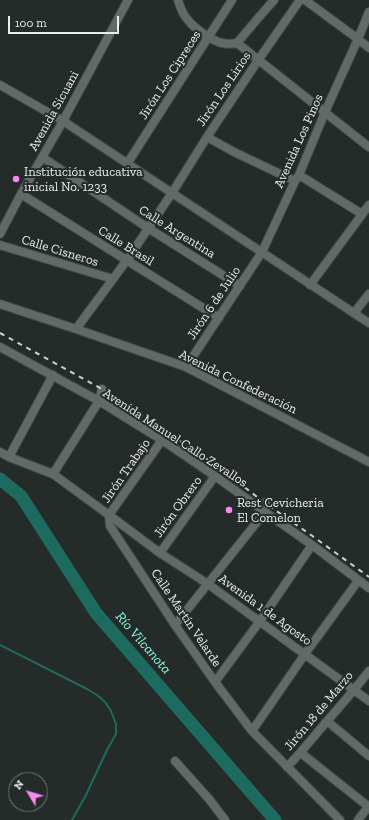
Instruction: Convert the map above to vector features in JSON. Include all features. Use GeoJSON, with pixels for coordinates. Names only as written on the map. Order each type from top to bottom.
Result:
{"type":"FeatureCollection","features":[{"type":"Feature","properties":{"kind":"street","name":"Avenida Sicuani"},"geometry":{"type":"LineString","coordinates":[[0,234],[128,0]]}},
{"type":"Feature","properties":{"kind":"street","name":"Jirón Los Cipreces"},"geometry":{"type":"LineString","coordinates":[[127,164],[232,0]]}},
{"type":"Feature","properties":{"kind":"street"},"geometry":{"type":"LineString","coordinates":[[238,43],[259,16],[274,0]]}},
{"type":"Feature","properties":{"kind":"street","name":"Jirón Los Lirios"},"geometry":{"type":"LineString","coordinates":[[76,329],[113,279],[172,193],[206,137],[300,0]]}},
{"type":"Feature","properties":{"kind":"street"},"geometry":{"type":"LineString","coordinates":[[305,0],[369,48]]}},
{"type":"Feature","properties":{"kind":"street"},"geometry":{"type":"LineString","coordinates":[[179,1],[183,13],[194,26],[220,43],[238,43],[369,147]]}},
{"type":"Feature","properties":{"kind":"street","name":"Avenida Los Pinos"},"geometry":{"type":"LineString","coordinates":[[262,252],[297,178],[369,12]]}},
{"type":"Feature","properties":{"kind":"street"},"geometry":{"type":"LineString","coordinates":[[0,85],[63,121],[369,323]]}},
{"type":"Feature","properties":{"kind":"street"},"geometry":{"type":"LineString","coordinates":[[206,137],[234,152],[297,178],[362,214]]}},
{"type":"Feature","properties":{"kind":"street","name":"Calle Argentina"},"geometry":{"type":"LineString","coordinates":[[42,157],[148,228],[240,286]]}},
{"type":"Feature","properties":{"kind":"street","name":"Calle Brasil"},"geometry":{"type":"LineString","coordinates":[[21,194],[219,318]]}},
{"type":"Feature","properties":{"kind":"street"},"geometry":{"type":"LineString","coordinates":[[310,285],[369,205]]}},
{"type":"Feature","properties":{"kind":"street","name":"Calle Cisneros"},"geometry":{"type":"LineString","coordinates":[[0,245],[113,279]]}},
{"type":"Feature","properties":{"kind":"street","name":"Jirón 6 de Julio"},"geometry":{"type":"LineString","coordinates":[[186,367],[262,252]]}},
{"type":"Feature","properties":{"kind":"street"},"geometry":{"type":"LineString","coordinates":[[354,313],[369,294]]}},
{"type":"Feature","properties":{"kind":"street","name":"Avenida Confederación"},"geometry":{"type":"LineString","coordinates":[[0,304],[186,367],[369,462]]}},
{"type":"Feature","properties":{"kind":"street","name":"Avenida Manuel Callo Zevallos"},"geometry":{"type":"LineString","coordinates":[[0,347],[99,401],[162,440],[312,545],[369,588]]}},
{"type":"Feature","properties":{"kind":"street"},"geometry":{"type":"LineString","coordinates":[[9,457],[53,375]]}},
{"type":"Feature","properties":{"kind":"street"},"geometry":{"type":"LineString","coordinates":[[53,474],[99,401],[102,389]]}},
{"type":"Feature","properties":{"kind":"street","name":"Jirón Trabajo"},"geometry":{"type":"LineString","coordinates":[[109,514],[162,440]]}},
{"type":"Feature","properties":{"kind":"street"},"geometry":{"type":"LineString","coordinates":[[0,452],[53,474],[109,514]]}},
{"type":"Feature","properties":{"kind":"street","name":"Jirón Obrero"},"geometry":{"type":"LineString","coordinates":[[160,553],[215,476]]}},
{"type":"Feature","properties":{"kind":"street"},"geometry":{"type":"LineString","coordinates":[[175,625],[265,512],[266,502]]}},
{"type":"Feature","properties":{"kind":"street","name":"Avenida 1 de Agosto"},"geometry":{"type":"LineString","coordinates":[[109,514],[160,553],[208,584],[369,701]]}},
{"type":"Feature","properties":{"kind":"street","name":"Calle Martín Velarde"},"geometry":{"type":"LineString","coordinates":[[109,514],[110,526],[175,625],[215,682],[252,731],[340,820]]}},
{"type":"Feature","properties":{"kind":"street"},"geometry":{"type":"LineString","coordinates":[[215,682],[260,621],[312,545]]}},
{"type":"Feature","properties":{"kind":"street"},"geometry":{"type":"LineString","coordinates":[[252,731],[358,581]]}},
{"type":"Feature","properties":{"kind":"street","name":"Jirón 18 de Marzo"},"geometry":{"type":"LineString","coordinates":[[287,767],[301,753],[369,671]]}},
{"type":"Feature","properties":{"kind":"street"},"geometry":{"type":"LineString","coordinates":[[327,721],[369,756]]}},
{"type":"Feature","properties":{"kind":"street"},"geometry":{"type":"LineString","coordinates":[[301,753],[369,807],[358,820]]}},
{"type":"Feature","properties":{"kind":"street"},"geometry":{"type":"LineString","coordinates":[[175,761],[209,799],[225,820]]}},
{"type":"Feature","properties":{"kind":"waterway","name":"Río Vilcanota"},"geometry":{"type":"LineString","coordinates":[[0,479],[21,496],[96,613],[275,820]]}},
{"type":"Feature","properties":{"kind":"waterway"},"geometry":{"type":"LineString","coordinates":[[0,645],[87,689],[105,702],[111,711],[116,724],[116,734],[72,820]]}},
{"type":"Feature","properties":{"kind":"railway"},"geometry":{"type":"LineString","coordinates":[[0,333],[102,389],[213,463],[265,503],[369,577]]}},
{"type":"Feature","properties":{"kind":"place","name":"Institución educativa inicial No. 1233"},"geometry":{"type":"Point","coordinates":[16,179]}},
{"type":"Feature","properties":{"kind":"place","name":"Rest Cevicheria El Comelon"},"geometry":{"type":"Point","coordinates":[229,510]}}]}
